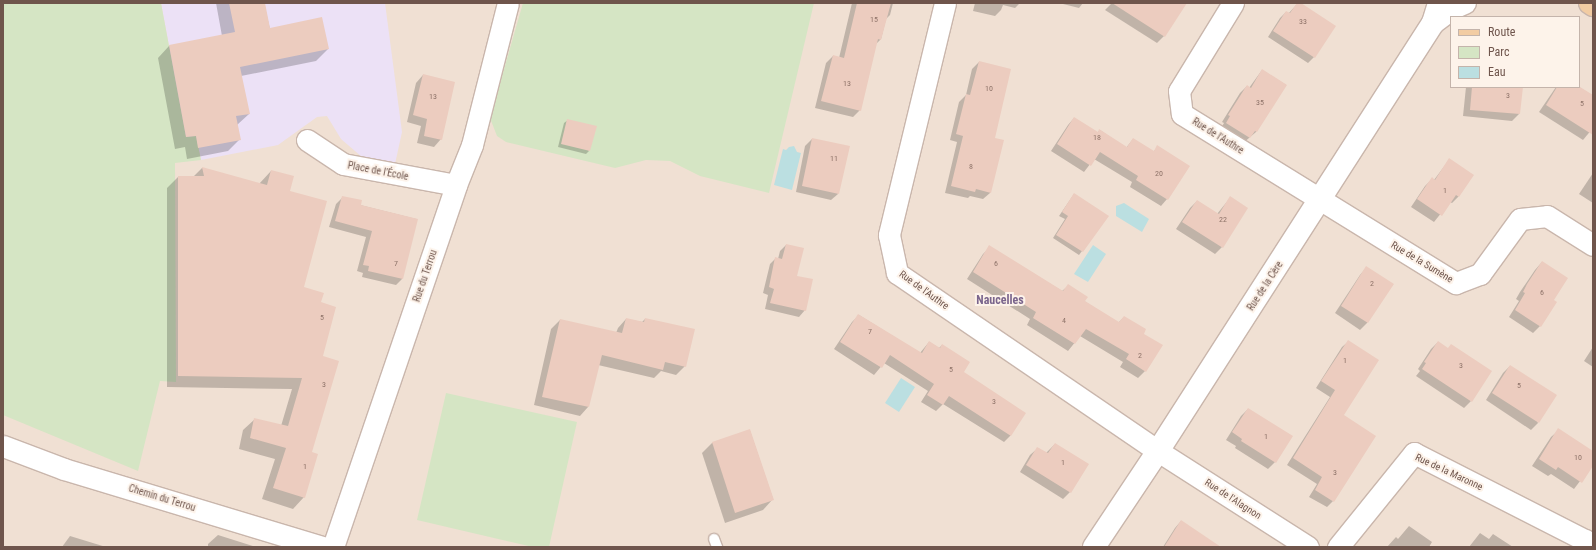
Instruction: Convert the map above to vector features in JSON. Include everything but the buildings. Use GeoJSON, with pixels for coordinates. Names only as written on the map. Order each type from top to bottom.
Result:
{"type":"FeatureCollection","features":[{"type":"Feature","properties":{"kind":"street","name":"Rue du Terrou"},"geometry":{"type":"LineString","coordinates":[[334,547],[456,185],[472,145],[508,3]]}},
{"type":"Feature","properties":{"kind":"street","name":"Rue de l'Authre"},"geometry":{"type":"LineString","coordinates":[[946,3],[889,235],[897,273],[1158,451]]}},
{"type":"Feature","properties":{"kind":"street","name":"Rue de l'Authre"},"geometry":{"type":"LineString","coordinates":[[1233,3],[1179,90],[1182,114],[1320,200]]}},
{"type":"Feature","properties":{"kind":"street","name":"Rue de la Cère"},"geometry":{"type":"LineString","coordinates":[[1094,547],[1158,451],[1320,200],[1436,13],[1464,3]]}},
{"type":"Feature","properties":{"kind":"street","name":"Place de l'École"},"geometry":{"type":"LineString","coordinates":[[307,140],[343,164],[456,185]]}},
{"type":"Feature","properties":{"kind":"street","name":"Rue de la Sumène"},"geometry":{"type":"LineString","coordinates":[[1320,200],[1456,283],[1480,274],[1520,219],[1547,216],[1593,245]]}},
{"type":"Feature","properties":{"kind":"street","name":"Chemin du Terrou"},"geometry":{"type":"LineString","coordinates":[[3,446],[64,469],[322,547]]}},
{"type":"Feature","properties":{"kind":"street","name":"Rue de l'Alagnon"},"geometry":{"type":"LineString","coordinates":[[1158,451],[1308,547]]}},
{"type":"Feature","properties":{"kind":"street","name":"Rue de la Maronne"},"geometry":{"type":"LineString","coordinates":[[1338,547],[1414,453],[1588,538]]}},
{"type":"Feature","properties":{"kind":"shaded area"},"geometry":{"type":"Polygon","coordinates":[[[3,3],[1593,3],[1593,547],[3,547],[3,3]]]}},
{"type":"Feature","properties":{"kind":"shaded area"},"geometry":{"type":"Polygon","coordinates":[[[161,3],[385,3],[402,132],[395,164],[362,157],[341,139],[327,116],[317,117],[278,145],[201,160],[196,136],[186,137],[161,3]]]}},
{"type":"Feature","properties":{"kind":"green space"},"geometry":{"type":"Polygon","coordinates":[[[3,3],[161,3],[186,137],[196,136],[201,160],[175,163],[176,382],[160,381],[138,471],[3,415],[3,3]]]}},
{"type":"Feature","properties":{"kind":"green space"},"geometry":{"type":"Polygon","coordinates":[[[523,3],[814,3],[769,193],[700,176],[670,161],[646,160],[615,168],[506,142],[497,136],[490,118],[523,3]]]}},
{"type":"Feature","properties":{"kind":"green space"},"geometry":{"type":"Polygon","coordinates":[[[446,393],[577,422],[549,547],[533,547],[417,520],[446,393]]]}},
{"type":"Feature","properties":{"kind":"water"},"geometry":{"type":"Polygon","coordinates":[[[794,146],[797,152],[801,153],[792,190],[774,185],[783,149],[786,150],[789,147],[794,146]]]}},
{"type":"Feature","properties":{"kind":"water"},"geometry":{"type":"Polygon","coordinates":[[[1124,203],[1149,219],[1142,232],[1116,216],[1116,206],[1124,203]]]}},
{"type":"Feature","properties":{"kind":"water"},"geometry":{"type":"Polygon","coordinates":[[[1093,245],[1106,254],[1088,282],[1074,274],[1093,245]]]}},
{"type":"Feature","properties":{"kind":"water"},"geometry":{"type":"Polygon","coordinates":[[[901,378],[915,387],[899,412],[885,403],[901,378]]]}},
{"type":"Feature","properties":{"kind":"district","name":"Naucelles"},"geometry":{"type":"Point","coordinates":[1000,301]}}]}
